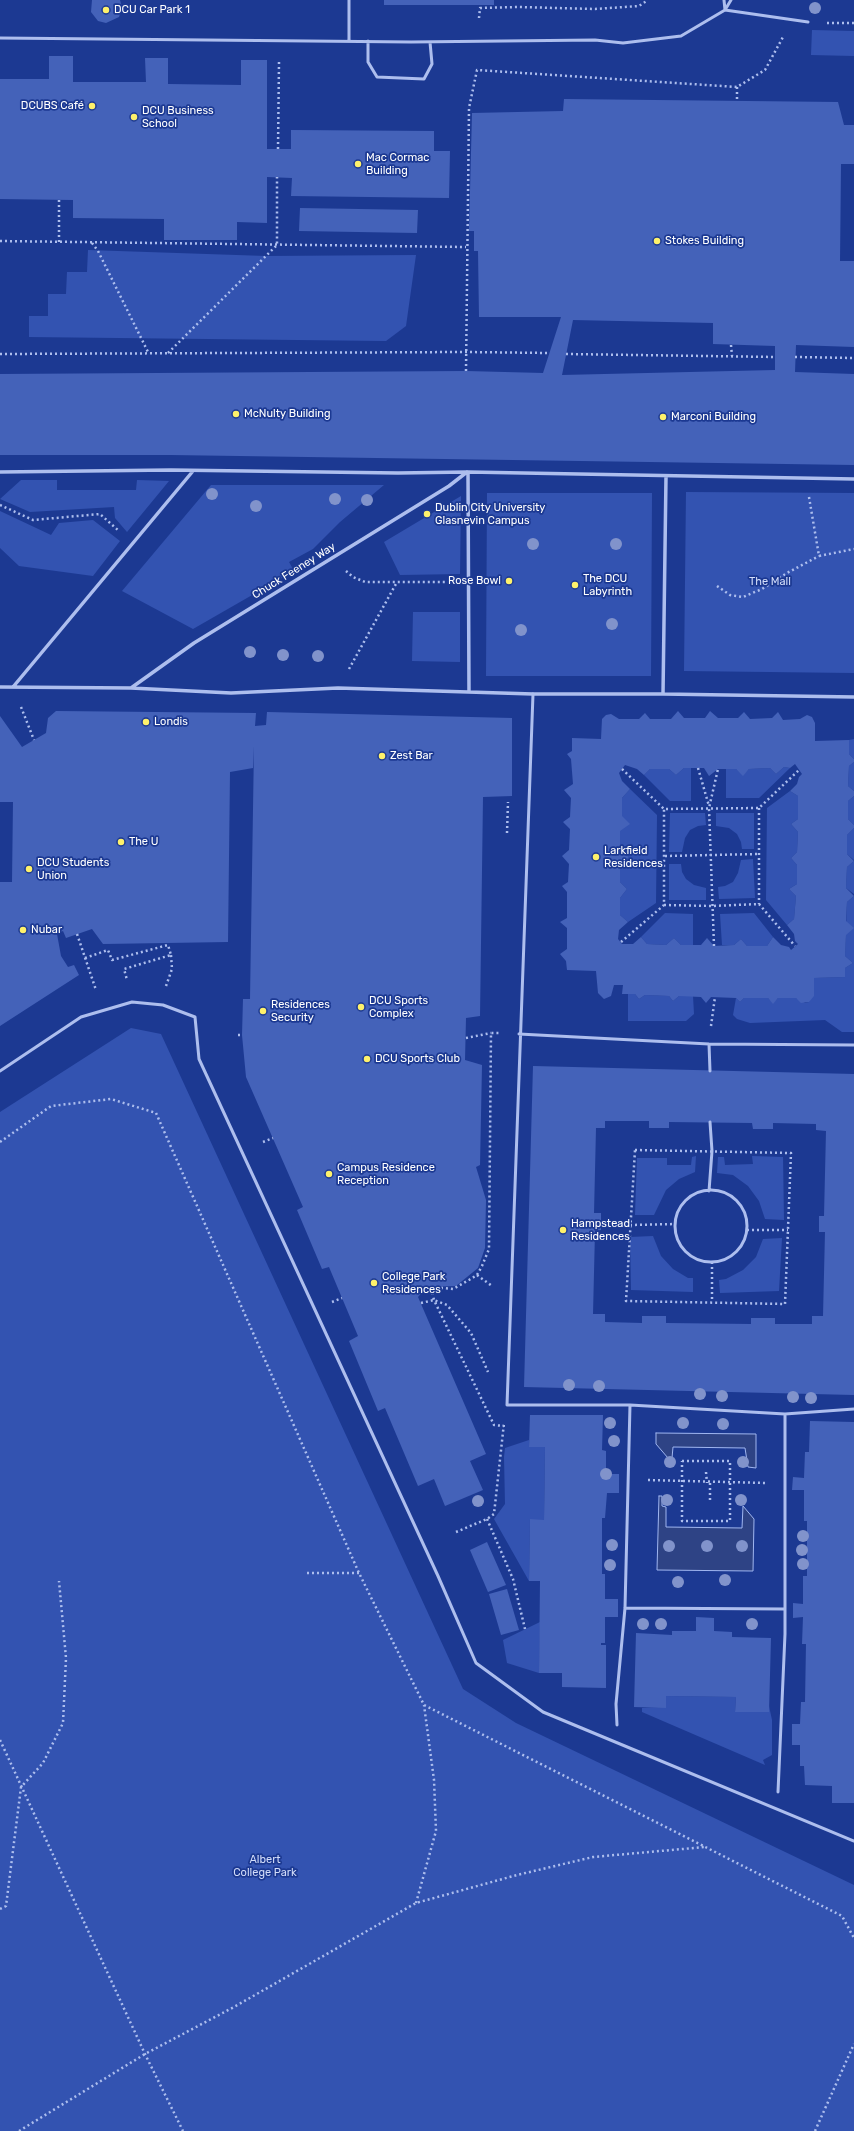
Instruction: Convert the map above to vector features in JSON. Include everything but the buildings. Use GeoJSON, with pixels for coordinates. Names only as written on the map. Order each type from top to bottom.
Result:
{"type":"FeatureCollection","features":[{"type":"Feature","properties":{"kind":"street"},"geometry":{"type":"LineString","coordinates":[[13,687],[193,471]]}},
{"type":"Feature","properties":{"kind":"street"},"geometry":{"type":"LineString","coordinates":[[0,472],[468,472],[854,479]]}},
{"type":"Feature","properties":{"kind":"street"},"geometry":{"type":"LineString","coordinates":[[468,472],[469,692]]}},
{"type":"Feature","properties":{"kind":"street","name":"Chuck Feeney Way"},"geometry":{"type":"LineString","coordinates":[[130,688],[194,643],[449,486],[468,472]]}},
{"type":"Feature","properties":{"kind":"street"},"geometry":{"type":"LineString","coordinates":[[663,694],[666,476]]}},
{"type":"Feature","properties":{"kind":"street"},"geometry":{"type":"LineString","coordinates":[[0,687],[130,688],[231,693],[338,688],[533,694],[663,694],[854,697]]}},
{"type":"Feature","properties":{"kind":"lane"},"geometry":{"type":"LineString","coordinates":[[349,0],[349,41]]}},
{"type":"Feature","properties":{"kind":"lane"},"geometry":{"type":"LineString","coordinates":[[724,0],[725,10]]}},
{"type":"Feature","properties":{"kind":"lane"},"geometry":{"type":"LineString","coordinates":[[0,38],[430,42],[595,40],[623,43],[680,36],[725,10],[731,0]]}},
{"type":"Feature","properties":{"kind":"lane"},"geometry":{"type":"LineString","coordinates":[[725,10],[792,21],[808,22]]}},
{"type":"Feature","properties":{"kind":"lane"},"geometry":{"type":"LineString","coordinates":[[368,41],[368,62],[377,77],[424,79],[432,64],[430,42]]}},
{"type":"Feature","properties":{"kind":"lane"},"geometry":{"type":"LineString","coordinates":[[533,694],[519,1034],[507,1405],[630,1405],[785,1414],[854,1409]]}},
{"type":"Feature","properties":{"kind":"lane"},"geometry":{"type":"LineString","coordinates":[[0,1071],[81,1017],[132,1002],[163,1005],[195,1017],[199,1059],[438,1576],[476,1663],[543,1712],[854,1841]]}},
{"type":"Feature","properties":{"kind":"lane"},"geometry":{"type":"LineString","coordinates":[[519,1034],[709,1044],[854,1045]]}},
{"type":"Feature","properties":{"kind":"lane"},"geometry":{"type":"LineString","coordinates":[[709,1044],[710,1071]]}},
{"type":"Feature","properties":{"kind":"lane"},"geometry":{"type":"LineString","coordinates":[[709,1191],[712,1151],[710,1122]]}},
{"type":"Feature","properties":{"kind":"lane"},"geometry":{"type":"LineString","coordinates":[[709,1191],[720,1191],[729,1195],[738,1202],[746,1219],[747,1230],[741,1246],[736,1253],[728,1258],[712,1262],[700,1260],[690,1255],[682,1247],[677,1236],[676,1224],[678,1214],[690,1198],[709,1191]]}},
{"type":"Feature","properties":{"kind":"lane"},"geometry":{"type":"LineString","coordinates":[[617,1725],[616,1704],[625,1608],[630,1405]]}},
{"type":"Feature","properties":{"kind":"lane"},"geometry":{"type":"LineString","coordinates":[[778,1792],[786,1634],[784,1483],[785,1414]]}},
{"type":"Feature","properties":{"kind":"lane"},"geometry":{"type":"LineString","coordinates":[[625,1608],[785,1609]]}},
{"type":"Feature","properties":{"kind":"path"},"geometry":{"type":"LineString","coordinates":[[479,18],[480,8],[518,7],[594,9],[639,6],[648,0]]}},
{"type":"Feature","properties":{"kind":"path"},"geometry":{"type":"LineString","coordinates":[[466,371],[466,247],[469,108],[477,70],[737,87],[765,70],[792,21]]}},
{"type":"Feature","properties":{"kind":"path"},"geometry":{"type":"LineString","coordinates":[[808,22],[854,23]]}},
{"type":"Feature","properties":{"kind":"path"},"geometry":{"type":"LineString","coordinates":[[278,149],[279,62]]}},
{"type":"Feature","properties":{"kind":"path"},"geometry":{"type":"LineString","coordinates":[[737,87],[737,101]]}},
{"type":"Feature","properties":{"kind":"path"},"geometry":{"type":"LineString","coordinates":[[168,353],[277,245],[277,177]]}},
{"type":"Feature","properties":{"kind":"path"},"geometry":{"type":"LineString","coordinates":[[58,242],[59,200]]}},
{"type":"Feature","properties":{"kind":"path"},"geometry":{"type":"LineString","coordinates":[[0,241],[466,247]]}},
{"type":"Feature","properties":{"kind":"path"},"geometry":{"type":"LineString","coordinates":[[92,243],[98,251],[149,354]]}},
{"type":"Feature","properties":{"kind":"path"},"geometry":{"type":"LineString","coordinates":[[731,344],[732,356]]}},
{"type":"Feature","properties":{"kind":"path"},"geometry":{"type":"LineString","coordinates":[[0,354],[549,353]]}},
{"type":"Feature","properties":{"kind":"path"},"geometry":{"type":"LineString","coordinates":[[566,354],[775,357]]}},
{"type":"Feature","properties":{"kind":"path"},"geometry":{"type":"LineString","coordinates":[[795,357],[854,358]]}},
{"type":"Feature","properties":{"kind":"path"},"geometry":{"type":"LineString","coordinates":[[806,479],[819,556]]}},
{"type":"Feature","properties":{"kind":"path"},"geometry":{"type":"LineString","coordinates":[[0,505],[33,520],[100,514],[132,544]]}},
{"type":"Feature","properties":{"kind":"path"},"geometry":{"type":"LineString","coordinates":[[717,586],[730,595],[743,597],[762,589],[787,573],[819,556],[854,549]]}},
{"type":"Feature","properties":{"kind":"path"},"geometry":{"type":"LineString","coordinates":[[334,557],[353,577],[365,582],[468,582]]}},
{"type":"Feature","properties":{"kind":"path"},"geometry":{"type":"LineString","coordinates":[[338,688],[398,582]]}},
{"type":"Feature","properties":{"kind":"path"},"geometry":{"type":"LineString","coordinates":[[13,687],[34,740]]}},
{"type":"Feature","properties":{"kind":"path"},"geometry":{"type":"LineString","coordinates":[[698,768],[709,808],[714,946]]}},
{"type":"Feature","properties":{"kind":"path"},"geometry":{"type":"LineString","coordinates":[[622,769],[664,809],[759,808],[799,770]]}},
{"type":"Feature","properties":{"kind":"path"},"geometry":{"type":"LineString","coordinates":[[709,808],[718,769]]}},
{"type":"Feature","properties":{"kind":"path"},"geometry":{"type":"LineString","coordinates":[[759,808],[759,904],[795,946]]}},
{"type":"Feature","properties":{"kind":"path"},"geometry":{"type":"LineString","coordinates":[[664,809],[664,905]]}},
{"type":"Feature","properties":{"kind":"path"},"geometry":{"type":"LineString","coordinates":[[665,856],[758,854]]}},
{"type":"Feature","properties":{"kind":"path"},"geometry":{"type":"LineString","coordinates":[[620,942],[664,905],[712,906],[759,904]]}},
{"type":"Feature","properties":{"kind":"path"},"geometry":{"type":"LineString","coordinates":[[77,934],[96,990]]}},
{"type":"Feature","properties":{"kind":"path"},"geometry":{"type":"LineString","coordinates":[[85,958],[108,950],[112,960],[168,945],[171,955],[172,969],[166,986]]}},
{"type":"Feature","properties":{"kind":"path"},"geometry":{"type":"LineString","coordinates":[[127,980],[124,969],[171,955]]}},
{"type":"Feature","properties":{"kind":"path"},"geometry":{"type":"LineString","coordinates":[[709,1044],[715,997]]}},
{"type":"Feature","properties":{"kind":"path"},"geometry":{"type":"LineString","coordinates":[[491,1033],[489,1249],[477,1275],[453,1289],[439,1290],[431,1287],[434,1300],[494,1424],[504,1426]]}},
{"type":"Feature","properties":{"kind":"path"},"geometry":{"type":"LineString","coordinates":[[466,1038],[491,1033],[519,1034]]}},
{"type":"Feature","properties":{"kind":"path"},"geometry":{"type":"LineString","coordinates":[[262,1142],[273,1138]]}},
{"type":"Feature","properties":{"kind":"path"},"geometry":{"type":"LineString","coordinates":[[635,1150],[712,1151],[791,1153],[785,1304],[626,1301],[635,1150]]}},
{"type":"Feature","properties":{"kind":"path"},"geometry":{"type":"LineString","coordinates":[[630,1225],[676,1224]]}},
{"type":"Feature","properties":{"kind":"path"},"geometry":{"type":"LineString","coordinates":[[747,1230],[788,1230]]}},
{"type":"Feature","properties":{"kind":"path"},"geometry":{"type":"LineString","coordinates":[[712,1262],[712,1302]]}},
{"type":"Feature","properties":{"kind":"path"},"geometry":{"type":"LineString","coordinates":[[477,1275],[493,1287]]}},
{"type":"Feature","properties":{"kind":"path"},"geometry":{"type":"LineString","coordinates":[[332,1302],[342,1298]]}},
{"type":"Feature","properties":{"kind":"path"},"geometry":{"type":"LineString","coordinates":[[421,1303],[434,1300],[447,1305],[471,1333],[489,1375]]}},
{"type":"Feature","properties":{"kind":"path"},"geometry":{"type":"LineString","coordinates":[[456,1532],[494,1514],[507,1405]]}},
{"type":"Feature","properties":{"kind":"path"},"geometry":{"type":"LineString","coordinates":[[682,1461],[730,1461],[730,1521],[682,1521],[682,1482],[682,1461]]}},
{"type":"Feature","properties":{"kind":"path"},"geometry":{"type":"LineString","coordinates":[[706,1472],[710,1500]]}},
{"type":"Feature","properties":{"kind":"path"},"geometry":{"type":"LineString","coordinates":[[629,1480],[708,1483],[784,1483]]}},
{"type":"Feature","properties":{"kind":"path"},"geometry":{"type":"LineString","coordinates":[[486,1519],[513,1579],[524,1629]]}},
{"type":"Feature","properties":{"kind":"path"},"geometry":{"type":"LineString","coordinates":[[307,1573],[359,1573]]}},
{"type":"Feature","properties":{"kind":"path"},"geometry":{"type":"LineString","coordinates":[[0,1909],[6,1906],[21,1787],[43,1763],[64,1723],[66,1658],[60,1581]]}},
{"type":"Feature","properties":{"kind":"path"},"geometry":{"type":"LineString","coordinates":[[416,1903],[436,1831],[434,1780],[424,1705]]}},
{"type":"Feature","properties":{"kind":"path"},"geometry":{"type":"LineString","coordinates":[[0,1740],[144,2054],[183,2131]]}},
{"type":"Feature","properties":{"kind":"path"},"geometry":{"type":"LineString","coordinates":[[19,2131],[144,2054],[234,2007],[416,1903],[517,1875],[593,1858],[705,1847]]}},
{"type":"Feature","properties":{"kind":"path"},"geometry":{"type":"LineString","coordinates":[[815,2131],[854,2044]]}},
{"type":"Feature","properties":{"kind":"green space"},"geometry":{"type":"Polygon","coordinates":[[[812,30],[854,31],[854,56],[811,55],[812,30]]]}},
{"type":"Feature","properties":{"kind":"green space"},"geometry":{"type":"Polygon","coordinates":[[[88,250],[266,256],[416,255],[406,326],[386,341],[29,337],[29,316],[48,316],[48,294],[66,294],[67,272],[87,272],[88,250]]]}},
{"type":"Feature","properties":{"kind":"green space"},"geometry":{"type":"Polygon","coordinates":[[[21,480],[57,480],[57,490],[136,490],[137,480],[169,481],[127,532],[115,518],[114,507],[30,512],[0,499],[21,480]]]}},
{"type":"Feature","properties":{"kind":"green space"},"geometry":{"type":"Polygon","coordinates":[[[211,485],[384,485],[340,522],[313,549],[289,562],[294,571],[193,629],[122,591],[211,485]]]}},
{"type":"Feature","properties":{"kind":"green space","name":"The Mall"},"geometry":{"type":"Polygon","coordinates":[[[686,492],[854,493],[854,673],[684,671],[686,492]]]}},
{"type":"Feature","properties":{"kind":"green space"},"geometry":{"type":"Polygon","coordinates":[[[487,493],[652,493],[651,676],[486,676],[487,493]]]}},
{"type":"Feature","properties":{"kind":"green space"},"geometry":{"type":"Polygon","coordinates":[[[461,496],[460,574],[400,575],[384,542],[461,496]]]}},
{"type":"Feature","properties":{"kind":"green space"},"geometry":{"type":"Polygon","coordinates":[[[0,511],[51,535],[59,523],[93,520],[120,541],[93,576],[19,566],[0,548],[0,511]]]}},
{"type":"Feature","properties":{"kind":"green space"},"geometry":{"type":"Polygon","coordinates":[[[413,612],[460,612],[460,662],[412,661],[413,612]]]}},
{"type":"Feature","properties":{"kind":"green space"},"geometry":{"type":"Polygon","coordinates":[[[854,739],[854,759],[849,754],[849,740],[854,739]]]}},
{"type":"Feature","properties":{"kind":"green space"},"geometry":{"type":"Polygon","coordinates":[[[854,762],[854,791],[848,786],[849,766],[854,762]]]}},
{"type":"Feature","properties":{"kind":"green space"},"geometry":{"type":"Polygon","coordinates":[[[784,767],[790,768],[759,798],[726,798],[726,769],[736,769],[743,775],[749,769],[770,768],[776,774],[784,767]]]}},
{"type":"Feature","properties":{"kind":"green space"},"geometry":{"type":"Polygon","coordinates":[[[684,768],[691,768],[691,801],[670,801],[644,775],[650,769],[669,769],[676,775],[684,768]]]}},
{"type":"Feature","properties":{"kind":"green space"},"geometry":{"type":"Polygon","coordinates":[[[630,789],[657,815],[656,903],[628,922],[620,915],[620,898],[627,889],[620,882],[620,864],[629,857],[620,851],[620,831],[622,798],[630,789]]]}},
{"type":"Feature","properties":{"kind":"green space"},"geometry":{"type":"Polygon","coordinates":[[[790,791],[798,796],[798,819],[791,824],[798,832],[797,852],[791,858],[797,865],[797,884],[789,889],[796,896],[794,919],[787,925],[766,900],[767,808],[790,791]]]}},
{"type":"Feature","properties":{"kind":"green space"},"geometry":{"type":"Polygon","coordinates":[[[854,796],[854,825],[848,819],[848,801],[854,796]]]}},
{"type":"Feature","properties":{"kind":"green space"},"geometry":{"type":"Polygon","coordinates":[[[670,813],[705,813],[706,825],[698,826],[690,830],[685,838],[682,852],[669,852],[670,813]]]}},
{"type":"Feature","properties":{"kind":"green space"},"geometry":{"type":"Polygon","coordinates":[[[716,813],[754,813],[754,849],[742,849],[741,842],[737,834],[729,828],[716,826],[716,813]]]}},
{"type":"Feature","properties":{"kind":"green space"},"geometry":{"type":"Polygon","coordinates":[[[854,828],[854,860],[847,854],[847,835],[854,828]]]}},
{"type":"Feature","properties":{"kind":"green space"},"geometry":{"type":"Polygon","coordinates":[[[753,859],[755,898],[719,899],[718,887],[725,886],[733,882],[738,873],[741,860],[753,859]]]}},
{"type":"Feature","properties":{"kind":"green space"},"geometry":{"type":"Polygon","coordinates":[[[854,861],[854,894],[846,888],[847,867],[854,861]]]}},
{"type":"Feature","properties":{"kind":"green space"},"geometry":{"type":"Polygon","coordinates":[[[669,864],[681,864],[682,872],[686,879],[694,885],[706,888],[706,900],[669,900],[669,864]]]}},
{"type":"Feature","properties":{"kind":"green space"},"geometry":{"type":"Polygon","coordinates":[[[854,896],[854,1032],[842,1032],[825,1020],[750,1023],[737,1019],[733,1015],[736,998],[740,1002],[744,998],[768,998],[773,1003],[778,998],[796,998],[805,1003],[809,1002],[814,978],[845,977],[845,968],[853,963],[845,956],[847,902],[854,896]]]}},
{"type":"Feature","properties":{"kind":"green space"},"geometry":{"type":"Polygon","coordinates":[[[665,913],[693,914],[693,945],[681,945],[674,938],[666,945],[647,944],[641,937],[665,913]]]}},
{"type":"Feature","properties":{"kind":"green space"},"geometry":{"type":"Polygon","coordinates":[[[754,913],[773,937],[767,946],[747,946],[741,939],[734,945],[722,945],[720,914],[754,913]]]}},
{"type":"Feature","properties":{"kind":"green space"},"geometry":{"type":"Polygon","coordinates":[[[628,994],[635,994],[639,999],[645,995],[669,996],[673,1001],[679,996],[693,996],[694,1014],[686,1021],[628,1021],[628,994]]]}},
{"type":"Feature","properties":{"kind":"green space","name":"Albert College Park"},"geometry":{"type":"Polygon","coordinates":[[[131,1028],[161,1034],[463,1689],[516,1723],[854,1885],[854,2131],[0,2131],[0,1112],[131,1028]]]}},
{"type":"Feature","properties":{"kind":"green space"},"geometry":{"type":"Polygon","coordinates":[[[696,1156],[695,1172],[679,1179],[666,1190],[654,1215],[635,1215],[637,1158],[667,1158],[667,1165],[691,1165],[692,1157],[696,1156]]]}},
{"type":"Feature","properties":{"kind":"green space"},"geometry":{"type":"Polygon","coordinates":[[[752,1156],[783,1157],[784,1220],[765,1219],[759,1201],[748,1186],[733,1175],[717,1173],[718,1157],[724,1157],[725,1165],[753,1164],[752,1156]]]}},
{"type":"Feature","properties":{"kind":"green space"},"geometry":{"type":"Polygon","coordinates":[[[653,1236],[661,1256],[673,1269],[688,1278],[693,1278],[693,1292],[631,1290],[630,1237],[653,1236]]]}},
{"type":"Feature","properties":{"kind":"green space"},"geometry":{"type":"Polygon","coordinates":[[[782,1238],[779,1291],[720,1293],[719,1280],[726,1279],[743,1270],[756,1257],[763,1239],[782,1238]]]}},
{"type":"Feature","properties":{"kind":"green space"},"geometry":{"type":"Polygon","coordinates":[[[529,1440],[529,1447],[545,1447],[544,1520],[530,1520],[529,1581],[494,1519],[505,1504],[505,1448],[529,1440]]]}},
{"type":"Feature","properties":{"kind":"green space"},"geometry":{"type":"Polygon","coordinates":[[[540,1622],[539,1673],[507,1663],[503,1640],[540,1622]]]}},
{"type":"Feature","properties":{"kind":"green space"},"geometry":{"type":"Polygon","coordinates":[[[666,1696],[736,1697],[735,1712],[769,1712],[769,1706],[772,1720],[772,1755],[763,1760],[765,1765],[642,1712],[642,1708],[665,1707],[666,1696]]]}},
{"type":"Feature","properties":{"kind":"shaded area"},"geometry":{"type":"Polygon","coordinates":[[[656,1433],[756,1434],[756,1468],[748,1467],[745,1448],[673,1447],[672,1458],[668,1458],[656,1444],[656,1433]]]}},
{"type":"Feature","properties":{"kind":"shaded area"},"geometry":{"type":"Polygon","coordinates":[[[659,1496],[662,1496],[662,1506],[666,1507],[666,1527],[742,1528],[743,1506],[754,1519],[753,1571],[657,1570],[659,1496]]]}},
{"type":"Feature","properties":{"kind":"place","name":"DCU Car Park 1"},"geometry":{"type":"Point","coordinates":[106,10]}},
{"type":"Feature","properties":{"kind":"place","name":"DCUBS Café"},"geometry":{"type":"Point","coordinates":[92,106]}},
{"type":"Feature","properties":{"kind":"place","name":"DCU Business School"},"geometry":{"type":"Point","coordinates":[134,117]}},
{"type":"Feature","properties":{"kind":"place","name":"Mac Cormac Building"},"geometry":{"type":"Point","coordinates":[358,164]}},
{"type":"Feature","properties":{"kind":"place","name":"Stokes Building"},"geometry":{"type":"Point","coordinates":[657,241]}},
{"type":"Feature","properties":{"kind":"place","name":"McNulty Building"},"geometry":{"type":"Point","coordinates":[236,414]}},
{"type":"Feature","properties":{"kind":"place","name":"Marconi Building"},"geometry":{"type":"Point","coordinates":[663,417]}},
{"type":"Feature","properties":{"kind":"place","name":"Dublin City University Glasnevin Campus"},"geometry":{"type":"Point","coordinates":[427,514]}},
{"type":"Feature","properties":{"kind":"place","name":"Rose Bowl"},"geometry":{"type":"Point","coordinates":[509,581]}},
{"type":"Feature","properties":{"kind":"place","name":"The DCU Labyrinth"},"geometry":{"type":"Point","coordinates":[575,585]}},
{"type":"Feature","properties":{"kind":"place","name":"Londis"},"geometry":{"type":"Point","coordinates":[146,722]}},
{"type":"Feature","properties":{"kind":"place","name":"Zest Bar"},"geometry":{"type":"Point","coordinates":[382,756]}},
{"type":"Feature","properties":{"kind":"place","name":"The U"},"geometry":{"type":"Point","coordinates":[121,842]}},
{"type":"Feature","properties":{"kind":"place","name":"Larkfield Residences"},"geometry":{"type":"Point","coordinates":[596,857]}},
{"type":"Feature","properties":{"kind":"place","name":"DCU Students Union"},"geometry":{"type":"Point","coordinates":[29,869]}},
{"type":"Feature","properties":{"kind":"place","name":"Nubar"},"geometry":{"type":"Point","coordinates":[23,930]}},
{"type":"Feature","properties":{"kind":"place","name":"DCU Sports Complex"},"geometry":{"type":"Point","coordinates":[361,1007]}},
{"type":"Feature","properties":{"kind":"place","name":"Residences Security"},"geometry":{"type":"Point","coordinates":[263,1011]}},
{"type":"Feature","properties":{"kind":"place","name":"DCU Sports Club"},"geometry":{"type":"Point","coordinates":[367,1059]}},
{"type":"Feature","properties":{"kind":"place","name":"Campus Residence Reception"},"geometry":{"type":"Point","coordinates":[329,1174]}},
{"type":"Feature","properties":{"kind":"place","name":"Hampstead Residences"},"geometry":{"type":"Point","coordinates":[563,1230]}},
{"type":"Feature","properties":{"kind":"place","name":"College Park Residences"},"geometry":{"type":"Point","coordinates":[374,1283]}}]}
